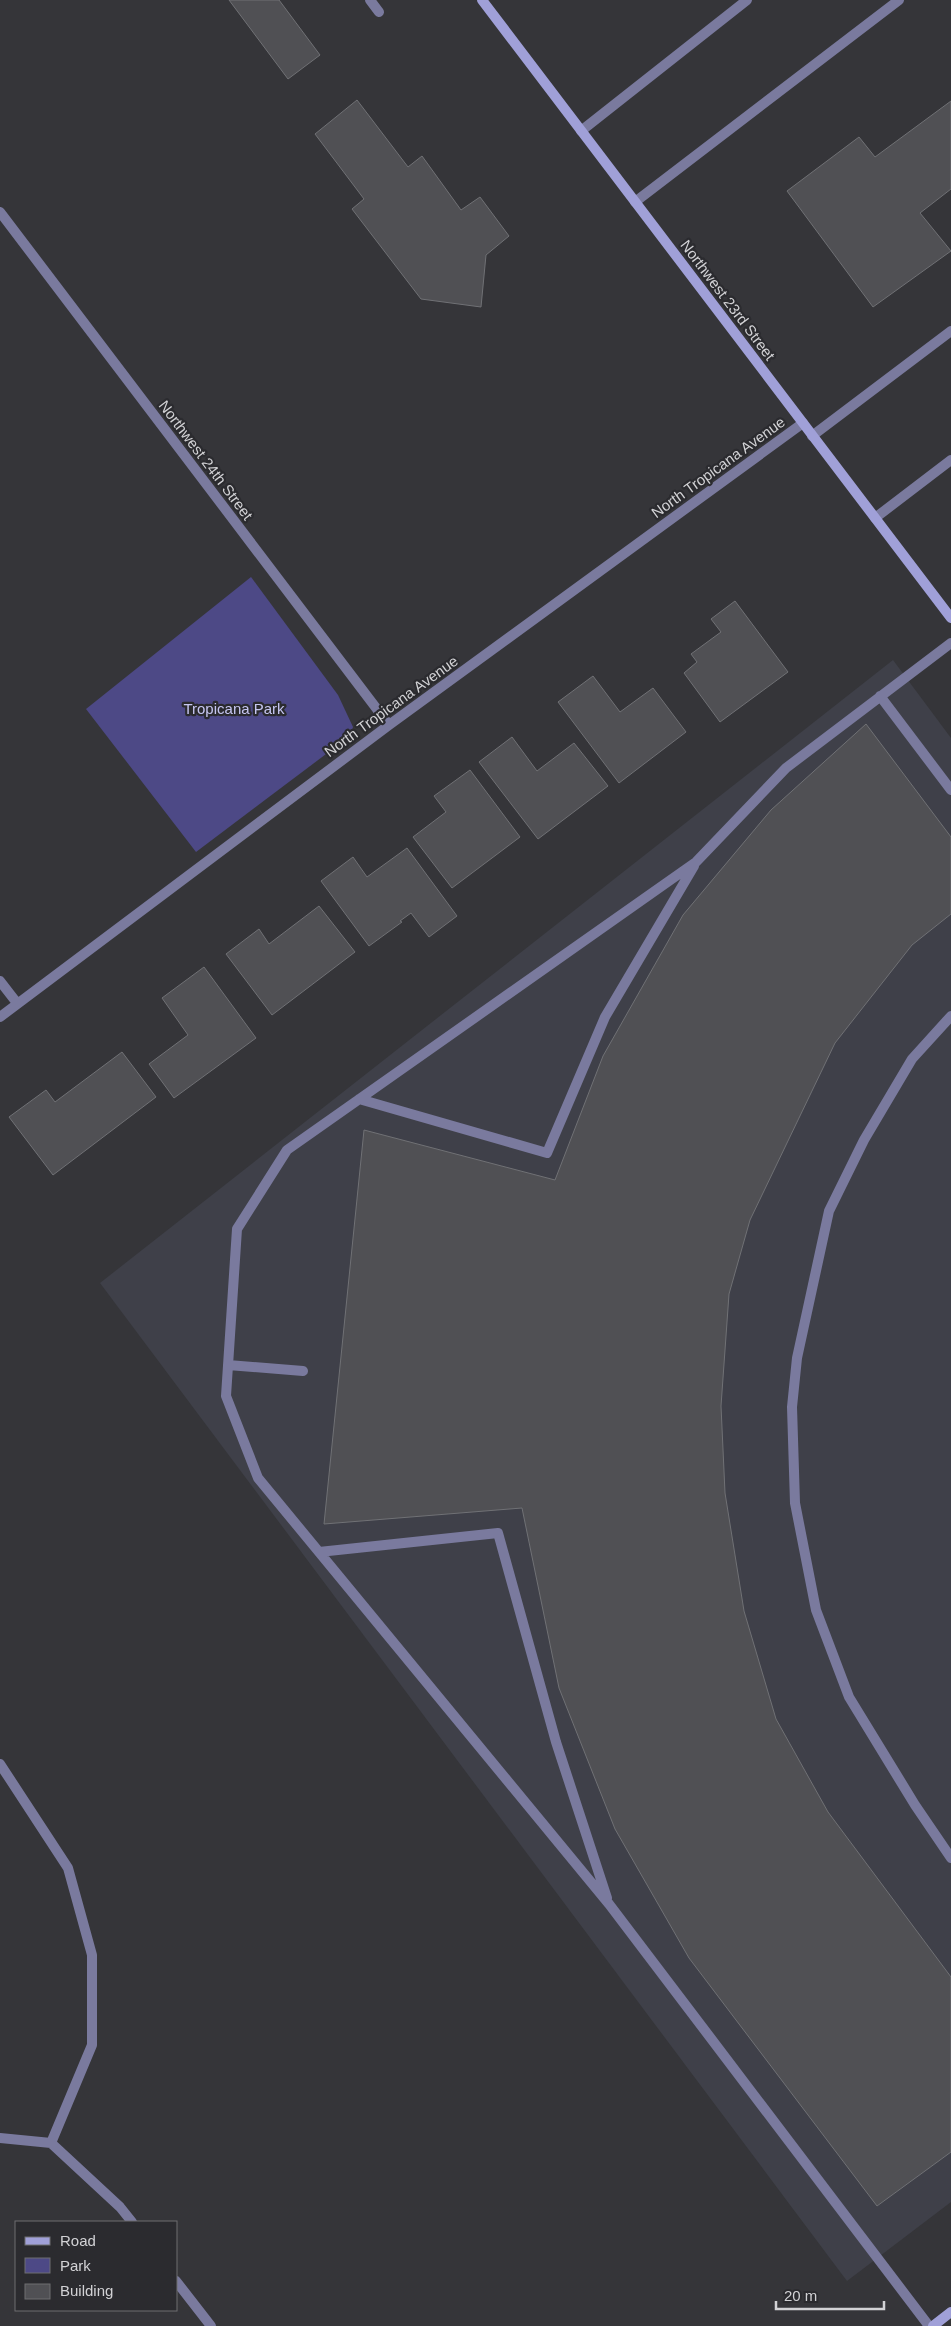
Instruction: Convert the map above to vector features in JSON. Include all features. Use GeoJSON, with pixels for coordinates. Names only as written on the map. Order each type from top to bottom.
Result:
{"type":"FeatureCollection","features":[{"type":"Feature","properties":{"kind":"main road","name":"Northwest 23rd Street"},"geometry":{"type":"LineString","coordinates":[[482,0],[951,618]]}},
{"type":"Feature","properties":{"kind":"main road"},"geometry":{"type":"LineString","coordinates":[[931,2326],[951,2312]]}},
{"type":"Feature","properties":{"kind":"street"},"geometry":{"type":"LineString","coordinates":[[370,0],[379,12]]}},
{"type":"Feature","properties":{"kind":"street"},"geometry":{"type":"LineString","coordinates":[[581,131],[747,0]]}},
{"type":"Feature","properties":{"kind":"street"},"geometry":{"type":"LineString","coordinates":[[635,202],[899,0]]}},
{"type":"Feature","properties":{"kind":"street","name":"Northwest 24th Street"},"geometry":{"type":"LineString","coordinates":[[0,212],[389,726]]}},
{"type":"Feature","properties":{"kind":"street"},"geometry":{"type":"LineString","coordinates":[[812,436],[951,331]]}},
{"type":"Feature","properties":{"kind":"street","name":"North Tropicana Avenue"},"geometry":{"type":"LineString","coordinates":[[0,1017],[389,726],[804,423]]}},
{"type":"Feature","properties":{"kind":"street"},"geometry":{"type":"LineString","coordinates":[[875,518],[951,460]]}},
{"type":"Feature","properties":{"kind":"street"},"geometry":{"type":"LineString","coordinates":[[931,2326],[609,1904],[258,1478],[226,1396],[237,1229],[287,1150],[696,862],[786,768],[951,643]]}},
{"type":"Feature","properties":{"kind":"street"},"geometry":{"type":"LineString","coordinates":[[880,696],[951,790]]}},
{"type":"Feature","properties":{"kind":"street"},"geometry":{"type":"LineString","coordinates":[[359,1099],[548,1153],[605,1017],[696,862]]}},
{"type":"Feature","properties":{"kind":"street"},"geometry":{"type":"LineString","coordinates":[[0,981],[17,1003]]}},
{"type":"Feature","properties":{"kind":"street"},"geometry":{"type":"LineString","coordinates":[[951,1016],[912,1059],[864,1140],[829,1211],[797,1358],[792,1407],[795,1503],[816,1610],[849,1697],[915,1805],[951,1858]]}},
{"type":"Feature","properties":{"kind":"street"},"geometry":{"type":"LineString","coordinates":[[228,1365],[303,1370]]}},
{"type":"Feature","properties":{"kind":"street"},"geometry":{"type":"LineString","coordinates":[[320,1552],[498,1534],[556,1742],[609,1904]]}},
{"type":"Feature","properties":{"kind":"street"},"geometry":{"type":"LineString","coordinates":[[0,1764],[68,1868],[92,1955],[92,2045],[51,2143]]}},
{"type":"Feature","properties":{"kind":"street"},"geometry":{"type":"LineString","coordinates":[[0,2138],[51,2143],[120,2207],[131,2221]]}},
{"type":"Feature","properties":{"kind":"street"},"geometry":{"type":"LineString","coordinates":[[178,2284],[211,2326]]}},
{"type":"Feature","properties":{"kind":"shaded area"},"geometry":{"type":"Polygon","coordinates":[[[893,660],[951,738],[951,2202],[847,2281],[100,1283],[893,660]]]}},
{"type":"Feature","properties":{"kind":"green space","name":"Tropicana Park"},"geometry":{"type":"Polygon","coordinates":[[[251,577],[338,695],[353,727],[350,736],[196,852],[86,709],[251,577]]]}},
{"type":"Feature","properties":{"kind":"building"},"geometry":{"type":"Polygon","coordinates":[[[229,0],[279,0],[320,55],[288,79],[229,0]]]}},
{"type":"Feature","properties":{"kind":"building"},"geometry":{"type":"Polygon","coordinates":[[[357,100],[408,167],[422,156],[461,210],[480,197],[509,236],[486,255],[481,307],[421,299],[352,209],[364,199],[315,134],[357,100]]]}},
{"type":"Feature","properties":{"kind":"building"},"geometry":{"type":"Polygon","coordinates":[[[951,101],[951,189],[920,213],[951,251],[873,307],[787,191],[859,137],[875,157],[951,101]]]}},
{"type":"Feature","properties":{"kind":"building"},"geometry":{"type":"Polygon","coordinates":[[[735,601],[788,672],[720,722],[684,673],[697,662],[691,654],[721,632],[711,619],[735,601]]]}},
{"type":"Feature","properties":{"kind":"building"},"geometry":{"type":"Polygon","coordinates":[[[593,676],[620,712],[653,688],[686,732],[619,783],[558,702],[593,676]]]}},
{"type":"Feature","properties":{"kind":"building"},"geometry":{"type":"Polygon","coordinates":[[[866,724],[951,837],[951,914],[912,945],[835,1043],[750,1220],[729,1294],[721,1406],[725,1493],[744,1611],[776,1719],[828,1812],[951,1977],[951,2152],[877,2206],[689,1958],[615,1829],[559,1688],[522,1508],[324,1524],[364,1130],[555,1180],[603,1056],[683,915],[771,810],[866,724]]]}},
{"type":"Feature","properties":{"kind":"building"},"geometry":{"type":"Polygon","coordinates":[[[512,737],[537,771],[574,743],[608,786],[538,839],[479,762],[512,737]]]}},
{"type":"Feature","properties":{"kind":"building"},"geometry":{"type":"Polygon","coordinates":[[[470,770],[520,837],[452,888],[413,837],[446,812],[434,796],[470,770]]]}},
{"type":"Feature","properties":{"kind":"building"},"geometry":{"type":"Polygon","coordinates":[[[407,848],[457,916],[429,937],[411,913],[400,921],[402,922],[369,946],[321,881],[353,857],[367,877],[407,848]]]}},
{"type":"Feature","properties":{"kind":"building"},"geometry":{"type":"Polygon","coordinates":[[[319,906],[355,952],[272,1015],[226,954],[259,929],[269,944],[319,906]]]}},
{"type":"Feature","properties":{"kind":"building"},"geometry":{"type":"Polygon","coordinates":[[[204,967],[256,1038],[174,1098],[149,1064],[188,1035],[162,998],[204,967]]]}},
{"type":"Feature","properties":{"kind":"building"},"geometry":{"type":"Polygon","coordinates":[[[122,1052],[156,1097],[53,1175],[9,1117],[46,1090],[55,1102],[122,1052]]]}}]}
